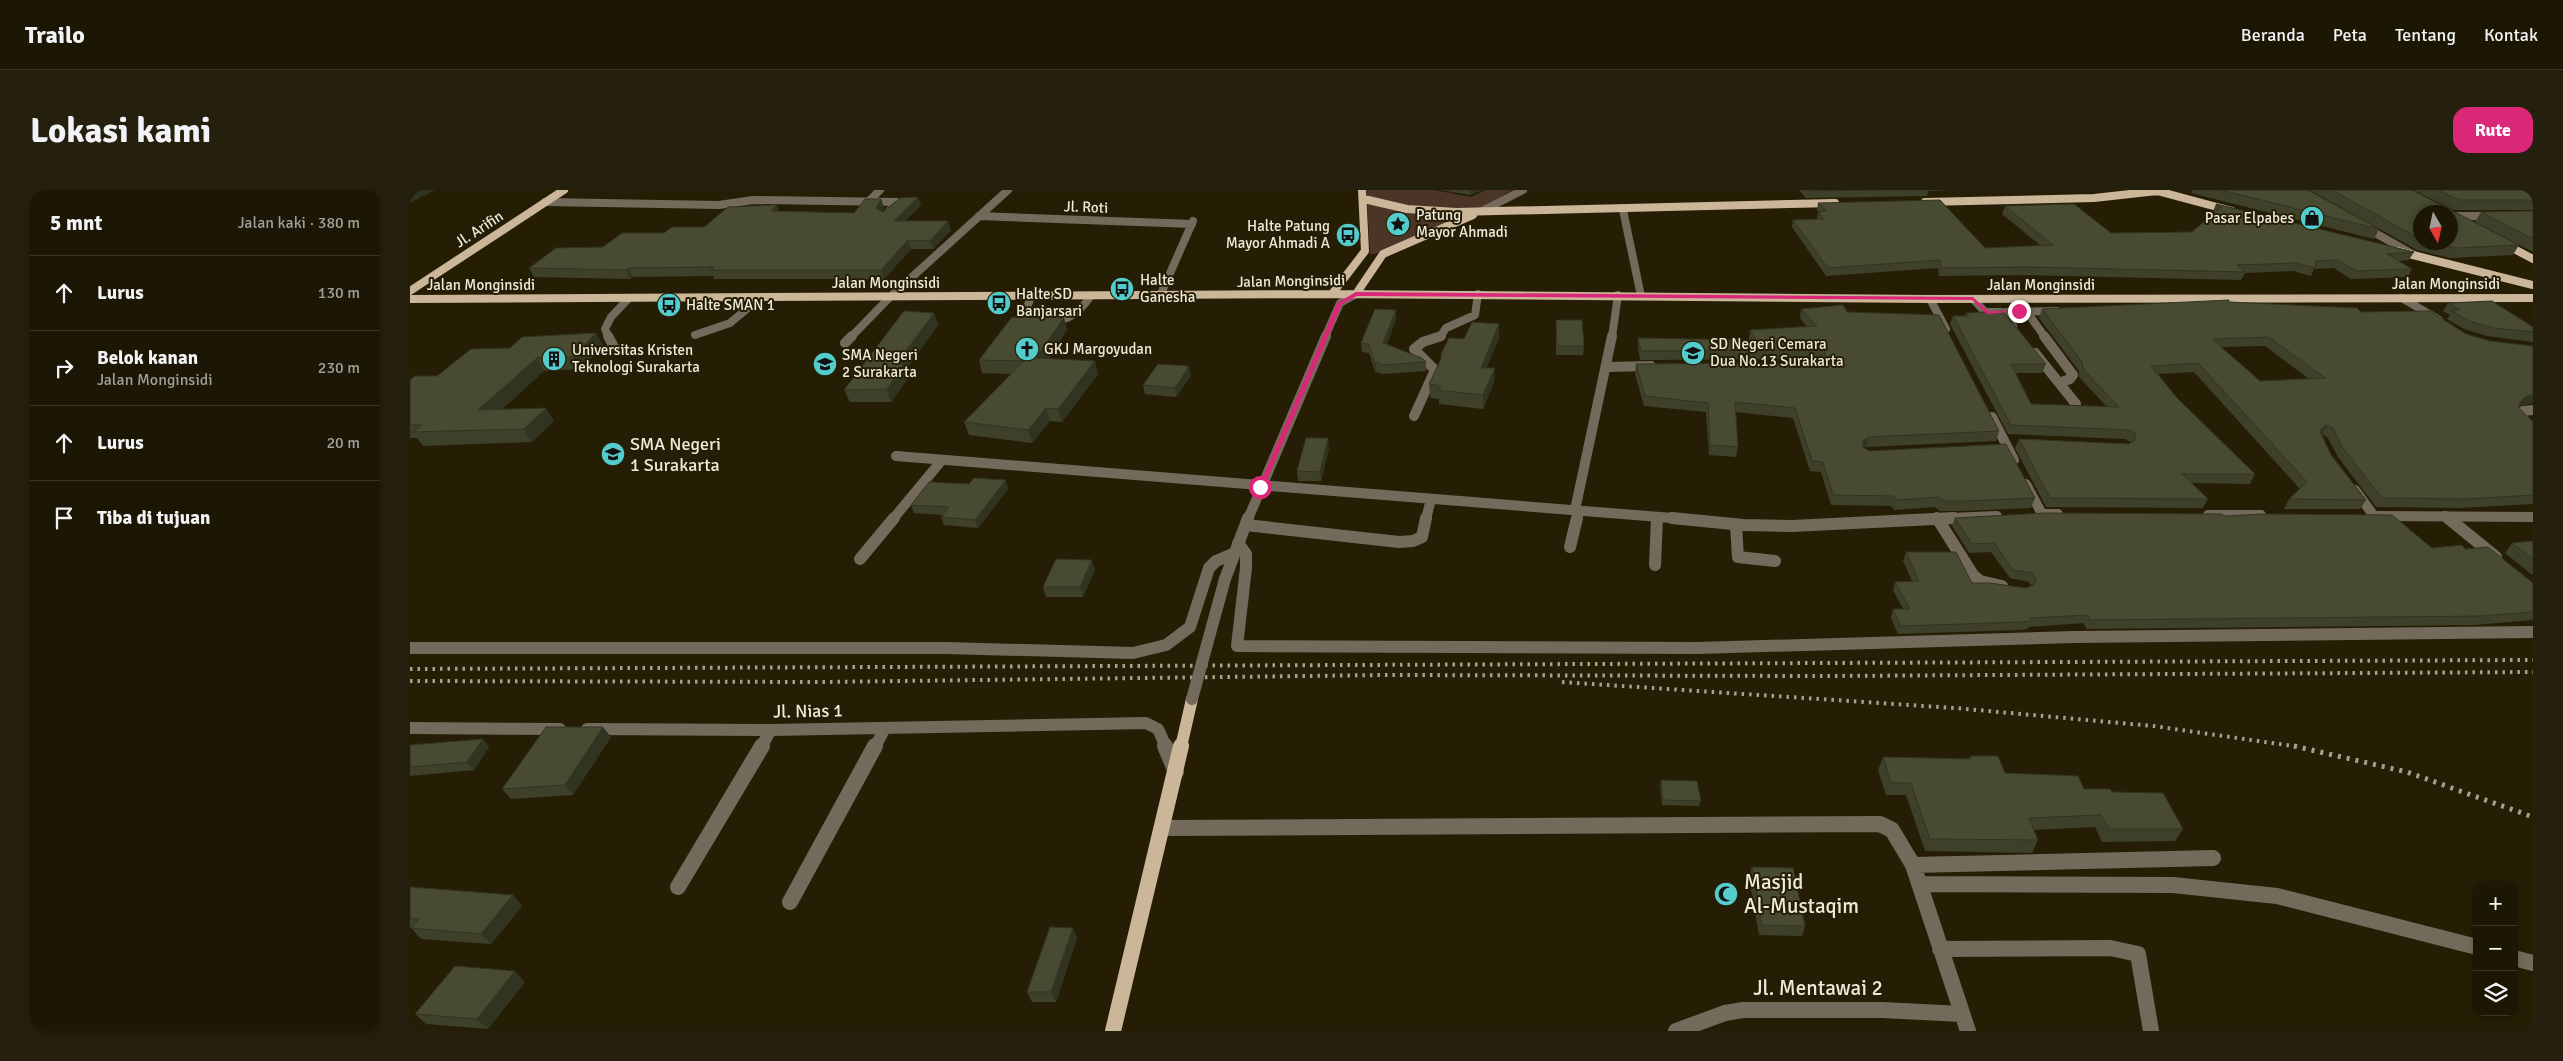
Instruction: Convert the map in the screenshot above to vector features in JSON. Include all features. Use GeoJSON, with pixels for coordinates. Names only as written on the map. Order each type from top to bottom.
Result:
{"type":"FeatureCollection","features":[{"type":"Feature","properties":{"kind":"main road","name":"Jl. Arifin"},"geometry":{"type":"LineString","coordinates":[[410,291],[564,190]]}},
{"type":"Feature","properties":{"kind":"main road"},"geometry":{"type":"LineString","coordinates":[[1332,294],[1365,251],[1364,199],[1362,190]]}},
{"type":"Feature","properties":{"kind":"main road"},"geometry":{"type":"LineString","coordinates":[[1916,202],[2094,198],[2166,190]]}},
{"type":"Feature","properties":{"kind":"main road"},"geometry":{"type":"LineString","coordinates":[[2154,191],[2239,212]]}},
{"type":"Feature","properties":{"kind":"main road"},"geometry":{"type":"LineString","coordinates":[[1364,199],[1407,209],[1482,211],[1622,210],[1847,202]]}},
{"type":"Feature","properties":{"kind":"main road"},"geometry":{"type":"LineString","coordinates":[[1365,251],[1367,255],[1383,254],[1431,231],[1482,211]]}},
{"type":"Feature","properties":{"kind":"main road"},"geometry":{"type":"LineString","coordinates":[[2458,219],[2469,225]]}},
{"type":"Feature","properties":{"kind":"main road"},"geometry":{"type":"LineString","coordinates":[[2493,238],[2533,259]]}},
{"type":"Feature","properties":{"kind":"main road"},"geometry":{"type":"LineString","coordinates":[[2377,246],[2472,269],[2533,280]]}},
{"type":"Feature","properties":{"kind":"main road"},"geometry":{"type":"LineString","coordinates":[[1356,294],[1383,254]]}},
{"type":"Feature","properties":{"kind":"main road"},"geometry":{"type":"LineString","coordinates":[[2472,269],[2490,276],[2533,285]]}},
{"type":"Feature","properties":{"kind":"main road","name":"Jalan Monginsidi"},"geometry":{"type":"LineString","coordinates":[[410,300],[1332,294],[1930,299],[2533,298]]}},
{"type":"Feature","properties":{"kind":"main road"},"geometry":{"type":"LineString","coordinates":[[1113,1031],[1163,828],[1192,699]]}},
{"type":"Feature","properties":{"kind":"street"},"geometry":{"type":"LineString","coordinates":[[869,201],[880,190]]}},
{"type":"Feature","properties":{"kind":"street"},"geometry":{"type":"LineString","coordinates":[[845,342],[890,297],[1008,190]]}},
{"type":"Feature","properties":{"kind":"street"},"geometry":{"type":"LineString","coordinates":[[1482,211],[1523,190]]}},
{"type":"Feature","properties":{"kind":"street"},"geometry":{"type":"LineString","coordinates":[[545,202],[728,205],[753,200],[898,202],[886,215]]}},
{"type":"Feature","properties":{"kind":"street"},"geometry":{"type":"LineString","coordinates":[[1622,210],[1641,296]]}},
{"type":"Feature","properties":{"kind":"street","name":"Jl. Roti"},"geometry":{"type":"LineString","coordinates":[[979,216],[1193,222],[1160,296]]}},
{"type":"Feature","properties":{"kind":"street"},"geometry":{"type":"LineString","coordinates":[[2458,216],[2502,216]]}},
{"type":"Feature","properties":{"kind":"street"},"geometry":{"type":"LineString","coordinates":[[2356,222],[2414,255]]}},
{"type":"Feature","properties":{"kind":"street"},"geometry":{"type":"LineString","coordinates":[[1332,294],[1340,303]]}},
{"type":"Feature","properties":{"kind":"street"},"geometry":{"type":"LineString","coordinates":[[1192,699],[1225,579],[1260,487],[1340,303],[1356,294]]}},
{"type":"Feature","properties":{"kind":"street"},"geometry":{"type":"LineString","coordinates":[[1414,416],[1435,370],[1414,349],[1423,342],[1439,338],[1452,325],[1475,315],[1478,294]]}},
{"type":"Feature","properties":{"kind":"street"},"geometry":{"type":"LineString","coordinates":[[1570,547],[1607,367],[1618,295]]}},
{"type":"Feature","properties":{"kind":"street"},"geometry":{"type":"LineString","coordinates":[[1031,297],[1024,314],[1026,318],[1056,320],[1078,314],[1091,296]]}},
{"type":"Feature","properties":{"kind":"street"},"geometry":{"type":"LineString","coordinates":[[614,348],[605,329],[629,298]]}},
{"type":"Feature","properties":{"kind":"street"},"geometry":{"type":"LineString","coordinates":[[695,334],[730,323],[760,298]]}},
{"type":"Feature","properties":{"kind":"street"},"geometry":{"type":"LineString","coordinates":[[2402,298],[2444,324]]}},
{"type":"Feature","properties":{"kind":"street"},"geometry":{"type":"LineString","coordinates":[[1930,299],[1952,341]]}},
{"type":"Feature","properties":{"kind":"street"},"geometry":{"type":"LineString","coordinates":[[1973,299],[1985,312],[2065,311]]}},
{"type":"Feature","properties":{"kind":"street"},"geometry":{"type":"LineString","coordinates":[[2016,299],[2027,311],[2073,375],[2070,379],[2059,383]]}},
{"type":"Feature","properties":{"kind":"street"},"geometry":{"type":"LineString","coordinates":[[2006,312],[2004,314],[2017,331]]}},
{"type":"Feature","properties":{"kind":"street"},"geometry":{"type":"LineString","coordinates":[[2029,345],[2076,404]]}},
{"type":"Feature","properties":{"kind":"street"},"geometry":{"type":"LineString","coordinates":[[1607,367],[1664,366]]}},
{"type":"Feature","properties":{"kind":"street"},"geometry":{"type":"LineString","coordinates":[[1987,408],[2037,514],[2071,514]]}},
{"type":"Feature","properties":{"kind":"street"},"geometry":{"type":"LineString","coordinates":[[2533,410],[2523,411],[2519,416],[2533,428]]}},
{"type":"Feature","properties":{"kind":"street"},"geometry":{"type":"LineString","coordinates":[[896,456],[1260,487],[1577,510],[1736,525],[1792,526],[2012,515]]}},
{"type":"Feature","properties":{"kind":"street"},"geometry":{"type":"LineString","coordinates":[[860,559],[942,460]]}},
{"type":"Feature","properties":{"kind":"street"},"geometry":{"type":"LineString","coordinates":[[2346,479],[2374,516]]}},
{"type":"Feature","properties":{"kind":"street"},"geometry":{"type":"LineString","coordinates":[[1246,525],[1412,542],[1422,537],[1431,499]]}},
{"type":"Feature","properties":{"kind":"street"},"geometry":{"type":"LineString","coordinates":[[2198,515],[2276,515]]}},
{"type":"Feature","properties":{"kind":"street"},"geometry":{"type":"LineString","coordinates":[[2355,516],[2533,517]]}},
{"type":"Feature","properties":{"kind":"street"},"geometry":{"type":"LineString","coordinates":[[2445,516],[2502,562]]}},
{"type":"Feature","properties":{"kind":"street"},"geometry":{"type":"LineString","coordinates":[[1655,565],[1657,517]]}},
{"type":"Feature","properties":{"kind":"street"},"geometry":{"type":"LineString","coordinates":[[1936,518],[1973,575],[1980,581],[1992,585],[2016,587]]}},
{"type":"Feature","properties":{"kind":"street"},"geometry":{"type":"LineString","coordinates":[[1736,525],[1738,557],[1775,561]]}},
{"type":"Feature","properties":{"kind":"street"},"geometry":{"type":"LineString","coordinates":[[1237,548],[1246,554],[1237,646],[1698,648],[2074,637],[2404,635],[2533,632]]}},
{"type":"Feature","properties":{"kind":"street"},"geometry":{"type":"LineString","coordinates":[[410,648],[946,648],[1133,653],[1166,645],[1190,627],[1209,568],[1216,561],[1237,548]]}},
{"type":"Feature","properties":{"kind":"street","name":"Jl. Nias 1"},"geometry":{"type":"LineString","coordinates":[[410,728],[771,730],[1146,723],[1158,729],[1176,772]]}},
{"type":"Feature","properties":{"kind":"street"},"geometry":{"type":"LineString","coordinates":[[790,902],[885,728]]}},
{"type":"Feature","properties":{"kind":"street"},"geometry":{"type":"LineString","coordinates":[[678,887],[771,730]]}},
{"type":"Feature","properties":{"kind":"street"},"geometry":{"type":"LineString","coordinates":[[1163,828],[1880,824],[1892,830],[1913,865],[1968,1031]]}},
{"type":"Feature","properties":{"kind":"street"},"geometry":{"type":"LineString","coordinates":[[1913,865],[2213,858]]}},
{"type":"Feature","properties":{"kind":"street"},"geometry":{"type":"LineString","coordinates":[[1919,884],[2173,885],[2277,896],[2473,946]]}},
{"type":"Feature","properties":{"kind":"street"},"geometry":{"type":"LineString","coordinates":[[1940,949],[2110,948],[2138,954],[2151,1031]]}},
{"type":"Feature","properties":{"kind":"street"},"geometry":{"type":"LineString","coordinates":[[2518,959],[2533,964]]}},
{"type":"Feature","properties":{"kind":"street","name":"Jl. Mentawai 2"},"geometry":{"type":"LineString","coordinates":[[1676,1031],[1725,1013],[1743,1010],[1882,1010],[1962,1014]]}},
{"type":"Feature","properties":{"kind":"shaded area"},"geometry":{"type":"Polygon","coordinates":[[[1366,190],[1434,190],[1471,197],[1486,190],[1512,190],[1480,209],[1411,206],[1368,197],[1366,190]]]}},
{"type":"Feature","properties":{"kind":"shaded area"},"geometry":{"type":"Polygon","coordinates":[[[1367,202],[1477,212],[1375,254],[1370,254],[1367,202]]]}},
{"type":"Feature","properties":{"kind":"building"},"geometry":{"type":"Polygon","coordinates":[[[1807,190],[1875,190],[1808,191],[1807,190]]]}},
{"type":"Feature","properties":{"kind":"building"},"geometry":{"type":"Polygon","coordinates":[[[2221,190],[2308,190],[2379,229],[2221,190]]]}},
{"type":"Feature","properties":{"kind":"building"},"geometry":{"type":"Polygon","coordinates":[[[2332,190],[2412,190],[2441,205],[2413,205],[2413,235],[2332,190]]]}},
{"type":"Feature","properties":{"kind":"building"},"geometry":{"type":"Polygon","coordinates":[[[2438,190],[2533,190],[2533,200],[2459,200],[2438,190]]]}},
{"type":"Feature","properties":{"kind":"building"},"geometry":{"type":"Polygon","coordinates":[[[918,197],[894,221],[948,221],[930,241],[908,240],[881,270],[710,270],[714,267],[628,268],[626,270],[529,268],[556,248],[603,247],[622,233],[664,233],[672,227],[704,227],[728,207],[777,205],[771,211],[854,213],[865,199],[881,199],[876,208],[883,212],[900,198],[918,197]]]}},
{"type":"Feature","properties":{"kind":"building"},"geometry":{"type":"Polygon","coordinates":[[[1940,200],[1985,248],[2053,245],[2005,206],[2074,204],[2111,233],[2192,232],[2221,207],[2216,204],[2414,252],[2387,254],[2412,269],[2356,271],[2338,260],[2316,261],[2315,268],[2296,263],[2237,265],[2245,272],[2028,267],[1941,268],[1940,260],[1828,268],[1793,220],[1824,219],[1818,212],[1826,211],[1818,203],[1940,200]]]}},
{"type":"Feature","properties":{"kind":"building"},"geometry":{"type":"Polygon","coordinates":[[[2533,211],[2533,239],[2481,212],[2533,211]]]}},
{"type":"Feature","properties":{"kind":"building"},"geometry":{"type":"Polygon","coordinates":[[[2458,214],[2519,245],[2458,248],[2458,214]]]}},
{"type":"Feature","properties":{"kind":"building"},"geometry":{"type":"Polygon","coordinates":[[[2229,300],[2229,302],[2357,308],[2361,312],[2430,311],[2466,334],[2490,341],[2533,346],[2533,395],[2525,397],[2519,404],[2519,408],[2533,422],[2533,495],[2467,499],[2382,498],[2343,448],[2333,428],[2327,425],[2320,432],[2331,455],[2366,500],[2289,499],[2307,482],[2198,363],[2151,366],[2177,398],[2255,474],[2182,474],[2208,499],[2050,498],[2019,439],[2129,444],[2135,440],[2135,433],[2129,430],[2011,425],[1953,316],[1969,316],[1966,313],[2003,311],[2046,364],[2011,364],[2031,404],[2119,407],[2083,369],[2082,362],[2042,309],[2229,300]],[[2269,337],[2212,339],[2260,381],[2325,378],[2269,337]]]}},
{"type":"Feature","properties":{"kind":"building"},"geometry":{"type":"Polygon","coordinates":[[[2492,301],[2533,327],[2533,332],[2493,328],[2469,321],[2452,311],[2460,310],[2448,303],[2492,301]]]}},
{"type":"Feature","properties":{"kind":"building"},"geometry":{"type":"Polygon","coordinates":[[[1843,305],[1847,312],[1939,315],[1999,431],[1868,437],[1863,441],[1863,447],[1869,451],[2006,444],[2035,498],[1944,501],[1938,497],[1897,500],[1893,496],[1833,495],[1823,462],[1812,461],[1795,408],[1735,402],[1738,447],[1710,445],[1708,403],[1645,396],[1636,364],[1820,363],[1826,359],[1824,350],[1641,351],[1638,338],[1756,340],[1750,330],[1817,326],[1801,309],[1843,305]]]}},
{"type":"Feature","properties":{"kind":"building"},"geometry":{"type":"Polygon","coordinates":[[[1375,309],[1396,310],[1383,343],[1422,358],[1426,362],[1382,365],[1376,362],[1375,365],[1369,344],[1361,343],[1375,309]]]}},
{"type":"Feature","properties":{"kind":"building"},"geometry":{"type":"Polygon","coordinates":[[[904,311],[934,313],[896,364],[904,364],[887,389],[844,390],[904,311]]]}},
{"type":"Feature","properties":{"kind":"building"},"geometry":{"type":"Polygon","coordinates":[[[1012,317],[1064,318],[1036,358],[1095,361],[1058,409],[1046,408],[1028,430],[964,422],[1024,361],[979,360],[1012,317]]]}},
{"type":"Feature","properties":{"kind":"building"},"geometry":{"type":"Polygon","coordinates":[[[1556,320],[1582,320],[1584,346],[1557,346],[1556,320]]]}},
{"type":"Feature","properties":{"kind":"building"},"geometry":{"type":"Polygon","coordinates":[[[1472,322],[1499,324],[1481,368],[1495,368],[1483,395],[1438,390],[1441,386],[1429,384],[1449,338],[1464,339],[1472,322]]]}},
{"type":"Feature","properties":{"kind":"building"},"geometry":{"type":"Polygon","coordinates":[[[596,333],[573,357],[537,358],[478,410],[546,408],[524,429],[413,432],[422,425],[410,425],[410,380],[415,376],[437,376],[471,349],[510,348],[522,337],[596,333]]]}},
{"type":"Feature","properties":{"kind":"building"},"geometry":{"type":"Polygon","coordinates":[[[1158,364],[1189,366],[1175,388],[1143,385],[1158,364]]]}},
{"type":"Feature","properties":{"kind":"building"},"geometry":{"type":"Polygon","coordinates":[[[1306,438],[1328,438],[1320,472],[1297,471],[1306,438]]]}},
{"type":"Feature","properties":{"kind":"building"},"geometry":{"type":"Polygon","coordinates":[[[974,478],[1006,480],[975,520],[941,517],[949,507],[911,505],[929,482],[969,484],[974,478]]]}},
{"type":"Feature","properties":{"kind":"building"},"geometry":{"type":"Polygon","coordinates":[[[2045,513],[2222,514],[2224,516],[2264,514],[2392,515],[2432,548],[2462,545],[2465,549],[2488,547],[2533,583],[2533,612],[2481,616],[2091,620],[2087,615],[2030,618],[2032,621],[2022,622],[1900,626],[1893,609],[1910,609],[1895,582],[1919,581],[1906,552],[1956,552],[1972,583],[1990,583],[2026,588],[2034,585],[2036,580],[2033,573],[2013,570],[1994,543],[1972,544],[1955,518],[2045,513]]]}},
{"type":"Feature","properties":{"kind":"building"},"geometry":{"type":"Polygon","coordinates":[[[2533,541],[2533,559],[2512,543],[2533,541]]]}},
{"type":"Feature","properties":{"kind":"building"},"geometry":{"type":"Polygon","coordinates":[[[1056,559],[1092,560],[1080,587],[1043,587],[1056,559]]]}},
{"type":"Feature","properties":{"kind":"building"},"geometry":{"type":"Polygon","coordinates":[[[546,727],[603,727],[565,785],[502,789],[546,727]]]}},
{"type":"Feature","properties":{"kind":"building"},"geometry":{"type":"Polygon","coordinates":[[[483,739],[467,762],[410,767],[410,745],[483,739]]]}},
{"type":"Feature","properties":{"kind":"building"},"geometry":{"type":"Polygon","coordinates":[[[1970,756],[1998,756],[2005,773],[2078,776],[2084,789],[2110,789],[2112,792],[2163,793],[2183,829],[2109,829],[2101,815],[2029,818],[2038,840],[1930,839],[1911,783],[1891,783],[1883,757],[1971,759],[1970,756]]]}},
{"type":"Feature","properties":{"kind":"building"},"geometry":{"type":"Polygon","coordinates":[[[1661,780],[1697,781],[1701,801],[1663,800],[1661,780]]]}},
{"type":"Feature","properties":{"kind":"building"},"geometry":{"type":"Polygon","coordinates":[[[1752,867],[1793,868],[1805,926],[1762,925],[1752,867]]]}},
{"type":"Feature","properties":{"kind":"building"},"geometry":{"type":"Polygon","coordinates":[[[410,887],[513,895],[481,934],[411,928],[419,919],[410,918],[410,887]]]}},
{"type":"Feature","properties":{"kind":"building"},"geometry":{"type":"Polygon","coordinates":[[[1050,927],[1073,928],[1051,992],[1027,992],[1050,927]]]}},
{"type":"Feature","properties":{"kind":"building"},"geometry":{"type":"Polygon","coordinates":[[[455,966],[515,971],[477,1019],[415,1014],[455,966]]]}},
{"type":"Feature","properties":{"kind":"railway"},"geometry":{"type":"LineString","coordinates":[[410,669],[2533,660]]}},
{"type":"Feature","properties":{"kind":"railway"},"geometry":{"type":"LineString","coordinates":[[410,681],[820,682],[1384,675],[1821,676],[2533,672]]}},
{"type":"Feature","properties":{"kind":"railway"},"geometry":{"type":"LineString","coordinates":[[1562,682],[1955,708],[2153,726],[2296,746]]}},
{"type":"Feature","properties":{"kind":"railway"},"geometry":{"type":"LineString","coordinates":[[2296,746],[2300,747]]}},
{"type":"Feature","properties":{"kind":"railway"},"geometry":{"type":"LineString","coordinates":[[2296,746],[2407,772],[2533,817]]}},
{"type":"Feature","properties":{"kind":"place","name":"Pasar Elpabes"},"geometry":{"type":"Point","coordinates":[2312,218]}},
{"type":"Feature","properties":{"kind":"place","name":"Patung Mayor Ahmadi"},"geometry":{"type":"Point","coordinates":[1398,224]}},
{"type":"Feature","properties":{"kind":"place","name":"Halte Patung Mayor Ahmadi A"},"geometry":{"type":"Point","coordinates":[1348,235]}},
{"type":"Feature","properties":{"kind":"place","name":"Halte Ganesha"},"geometry":{"type":"Point","coordinates":[1122,289]}},
{"type":"Feature","properties":{"kind":"place","name":"Halte SD Banjarsari"},"geometry":{"type":"Point","coordinates":[999,303]}},
{"type":"Feature","properties":{"kind":"place","name":"Halte SMAN 1"},"geometry":{"type":"Point","coordinates":[669,305]}},
{"type":"Feature","properties":{"kind":"place","name":"GKJ Margoyudan"},"geometry":{"type":"Point","coordinates":[1027,349]}},
{"type":"Feature","properties":{"kind":"place","name":"SD Negeri Cemara Dua No.13 Surakarta"},"geometry":{"type":"Point","coordinates":[1693,353]}},
{"type":"Feature","properties":{"kind":"place","name":"Universitas Kristen Teknologi Surakarta"},"geometry":{"type":"Point","coordinates":[554,359]}},
{"type":"Feature","properties":{"kind":"place","name":"SMA Negeri 2 Surakarta"},"geometry":{"type":"Point","coordinates":[825,364]}},
{"type":"Feature","properties":{"kind":"place","name":"SMA Negeri 1 Surakarta"},"geometry":{"type":"Point","coordinates":[613,454]}},
{"type":"Feature","properties":{"kind":"place","name":"Masjid Al-Mustaqim"},"geometry":{"type":"Point","coordinates":[1726,894]}},
{"type":"Feature","properties":{"kind":"route"},"geometry":{"type":"LineString","coordinates":[[1260,487],[1340,303],[1356,294],[1973,299],[1983,311],[2019,311]]}}]}
